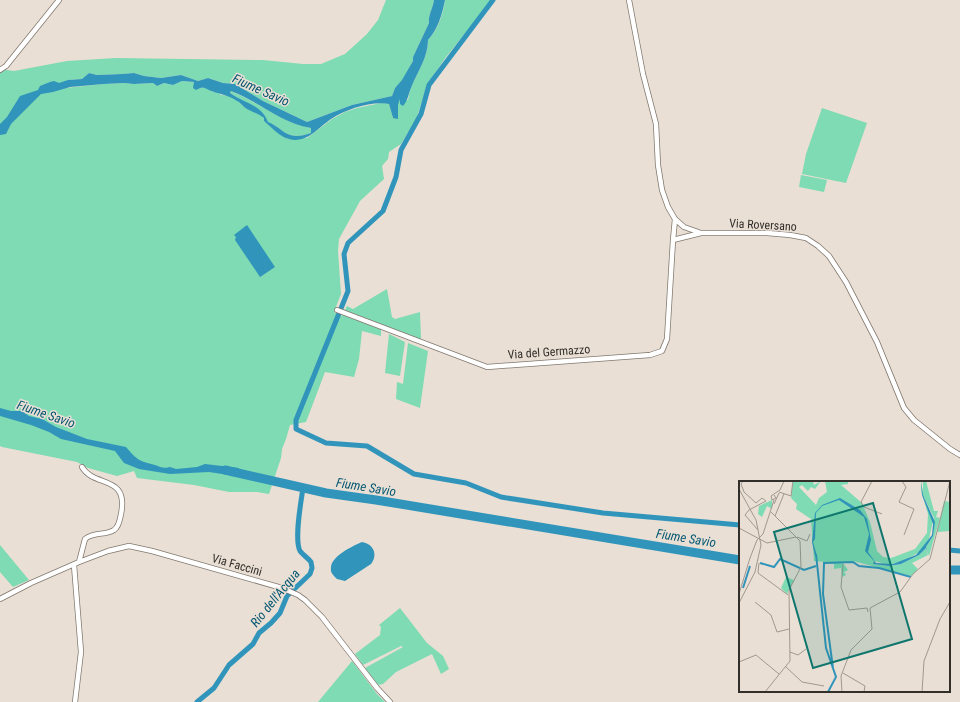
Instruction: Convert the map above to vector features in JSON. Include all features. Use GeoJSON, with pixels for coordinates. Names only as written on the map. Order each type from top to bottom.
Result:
{"type":"FeatureCollection","features":[{"type":"Feature","properties":{"kind":"street"},"geometry":{"type":"LineString","coordinates":[[0,70],[6,66],[59,0]]}},
{"type":"Feature","properties":{"kind":"street"},"geometry":{"type":"LineString","coordinates":[[629,0],[643,74],[656,124],[658,165],[662,190],[668,207],[675,219]]}},
{"type":"Feature","properties":{"kind":"street","name":"Via Roversano"},"geometry":{"type":"LineString","coordinates":[[675,219],[684,227],[702,233],[767,233],[790,235],[806,238],[818,246],[829,256],[846,282],[877,342],[904,408],[914,420],[950,449],[960,455]]}},
{"type":"Feature","properties":{"kind":"street","name":"Via del Germazzo"},"geometry":{"type":"LineString","coordinates":[[336,310],[487,367],[650,355],[662,351],[667,339],[675,219]]}},
{"type":"Feature","properties":{"kind":"street"},"geometry":{"type":"LineString","coordinates":[[673,240],[702,233]]}},
{"type":"Feature","properties":{"kind":"street"},"geometry":{"type":"LineString","coordinates":[[79,562],[84,539],[90,535],[113,531],[117,527],[123,503],[121,493],[114,486],[85,472],[82,467]]}},
{"type":"Feature","properties":{"kind":"street","name":"Via Faccini"},"geometry":{"type":"LineString","coordinates":[[0,599],[31,583],[108,551],[129,546],[152,551],[287,590],[306,600],[322,617],[373,683],[390,702]]}},
{"type":"Feature","properties":{"kind":"street"},"geometry":{"type":"LineString","coordinates":[[74,564],[81,652],[75,702]]}},
{"type":"Feature","properties":{"kind":"green space"},"geometry":{"type":"Polygon","coordinates":[[[386,0],[434,0],[429,17],[429,23],[413,57],[413,61],[403,80],[395,88],[392,96],[352,105],[307,122],[263,101],[235,84],[223,83],[208,78],[198,81],[181,75],[161,78],[134,73],[97,75],[89,73],[82,79],[68,80],[65,88],[124,83],[153,83],[157,86],[164,83],[173,85],[182,81],[194,82],[200,88],[207,88],[213,92],[218,92],[221,95],[229,96],[239,101],[244,107],[260,114],[264,118],[264,121],[288,139],[307,138],[332,119],[357,108],[381,103],[389,104],[393,118],[400,98],[408,100],[410,90],[428,47],[428,40],[435,32],[440,22],[445,0],[492,0],[446,57],[427,85],[417,117],[401,144],[389,152],[388,159],[382,166],[384,179],[360,201],[339,239],[338,251],[341,294],[334,312],[342,316],[347,306],[353,309],[387,289],[392,317],[395,319],[420,312],[421,339],[419,341],[381,327],[381,336],[362,331],[359,359],[354,377],[325,372],[306,422],[290,425],[269,494],[257,492],[229,492],[194,485],[137,478],[134,471],[117,476],[88,468],[77,462],[0,446],[0,69],[14,71],[67,61],[116,58],[263,60],[303,64],[321,64],[345,54],[367,34],[378,20],[386,0]]]}},
{"type":"Feature","properties":{"kind":"green space"},"geometry":{"type":"Polygon","coordinates":[[[231,91],[280,117],[311,128],[311,133],[295,136],[284,132],[268,123],[257,109],[230,93],[231,91]]]}},
{"type":"Feature","properties":{"kind":"green space"},"geometry":{"type":"Polygon","coordinates":[[[822,108],[867,123],[846,183],[802,174],[806,154],[822,108]]]}},
{"type":"Feature","properties":{"kind":"green space"},"geometry":{"type":"Polygon","coordinates":[[[801,175],[827,180],[824,192],[799,187],[801,175]]]}},
{"type":"Feature","properties":{"kind":"green space"},"geometry":{"type":"Polygon","coordinates":[[[389,334],[405,342],[400,376],[385,373],[389,334]]]}},
{"type":"Feature","properties":{"kind":"green space"},"geometry":{"type":"Polygon","coordinates":[[[408,343],[428,351],[420,408],[396,399],[397,382],[403,384],[408,343]]]}},
{"type":"Feature","properties":{"kind":"green space"},"geometry":{"type":"Polygon","coordinates":[[[0,545],[29,580],[13,587],[0,572],[0,545]]]}},
{"type":"Feature","properties":{"kind":"green space"},"geometry":{"type":"Polygon","coordinates":[[[400,608],[427,643],[443,656],[449,669],[441,674],[432,654],[396,672],[383,684],[378,685],[365,668],[403,647],[401,646],[363,665],[355,654],[380,635],[381,627],[379,625],[400,608]]]}},
{"type":"Feature","properties":{"kind":"green space"},"geometry":{"type":"Polygon","coordinates":[[[352,661],[377,694],[385,702],[318,702],[352,661]]]}},
{"type":"Feature","properties":{"kind":"water"},"geometry":{"type":"Polygon","coordinates":[[[434,0],[445,0],[439,22],[428,40],[428,47],[424,59],[413,82],[407,100],[403,106],[400,104],[400,99],[398,105],[398,119],[393,118],[389,104],[382,103],[367,105],[337,115],[312,134],[295,140],[286,138],[279,134],[264,121],[264,118],[226,95],[204,88],[196,90],[193,88],[194,82],[182,81],[173,85],[164,83],[157,86],[153,83],[124,83],[70,87],[41,94],[11,124],[6,134],[0,135],[0,124],[7,117],[20,96],[38,90],[40,86],[50,82],[54,81],[59,83],[68,80],[82,79],[89,73],[97,75],[134,73],[161,78],[181,75],[198,81],[208,78],[223,83],[235,84],[263,101],[307,122],[352,105],[392,96],[395,88],[402,80],[413,61],[413,57],[429,23],[429,17],[434,0]],[[231,91],[230,93],[257,108],[265,116],[268,122],[284,132],[295,136],[311,133],[311,128],[279,117],[231,91]]]}},
{"type":"Feature","properties":{"kind":"water"},"geometry":{"type":"Polygon","coordinates":[[[247,225],[275,267],[260,277],[235,240],[236,237],[234,235],[247,225]]]}},
{"type":"Feature","properties":{"kind":"water"},"geometry":{"type":"Polygon","coordinates":[[[0,408],[11,411],[22,411],[29,416],[42,419],[56,427],[87,439],[126,447],[139,459],[162,468],[170,467],[176,469],[197,467],[205,464],[239,468],[235,476],[209,472],[170,474],[139,469],[124,463],[115,451],[61,439],[49,432],[31,425],[0,416],[0,408]]]}},
{"type":"Feature","properties":{"kind":"water"},"geometry":{"type":"Polygon","coordinates":[[[362,542],[372,547],[374,550],[374,557],[371,564],[345,581],[337,579],[331,571],[332,564],[335,559],[343,552],[362,542]]]}},
{"type":"Feature","properties":{"kind":"waterway"},"geometry":{"type":"LineString","coordinates":[[493,0],[429,85],[421,114],[401,150],[396,177],[383,211],[348,243],[344,254],[348,291],[296,420],[296,429],[326,443],[367,446],[414,474],[466,483],[501,497],[603,513],[739,525]]}},
{"type":"Feature","properties":{"kind":"waterway","name":"Fiume Savio"},"geometry":{"type":"LineString","coordinates":[[225,470],[326,493],[739,560]]}},
{"type":"Feature","properties":{"kind":"waterway","name":"Rio dell'Acqua"},"geometry":{"type":"LineString","coordinates":[[197,702],[214,688],[229,665],[253,644],[259,633],[280,613],[287,596],[310,574],[312,568],[311,562],[300,551],[298,545],[298,520],[303,488]]}},
{"type":"Feature","properties":{"kind":"waterway"},"geometry":{"type":"LineString","coordinates":[[950,550],[960,551]]}},
{"type":"Feature","properties":{"kind":"waterway","name":"Fiume Savio"},"geometry":{"type":"LineString","coordinates":[[950,570],[960,570]]}}]}
